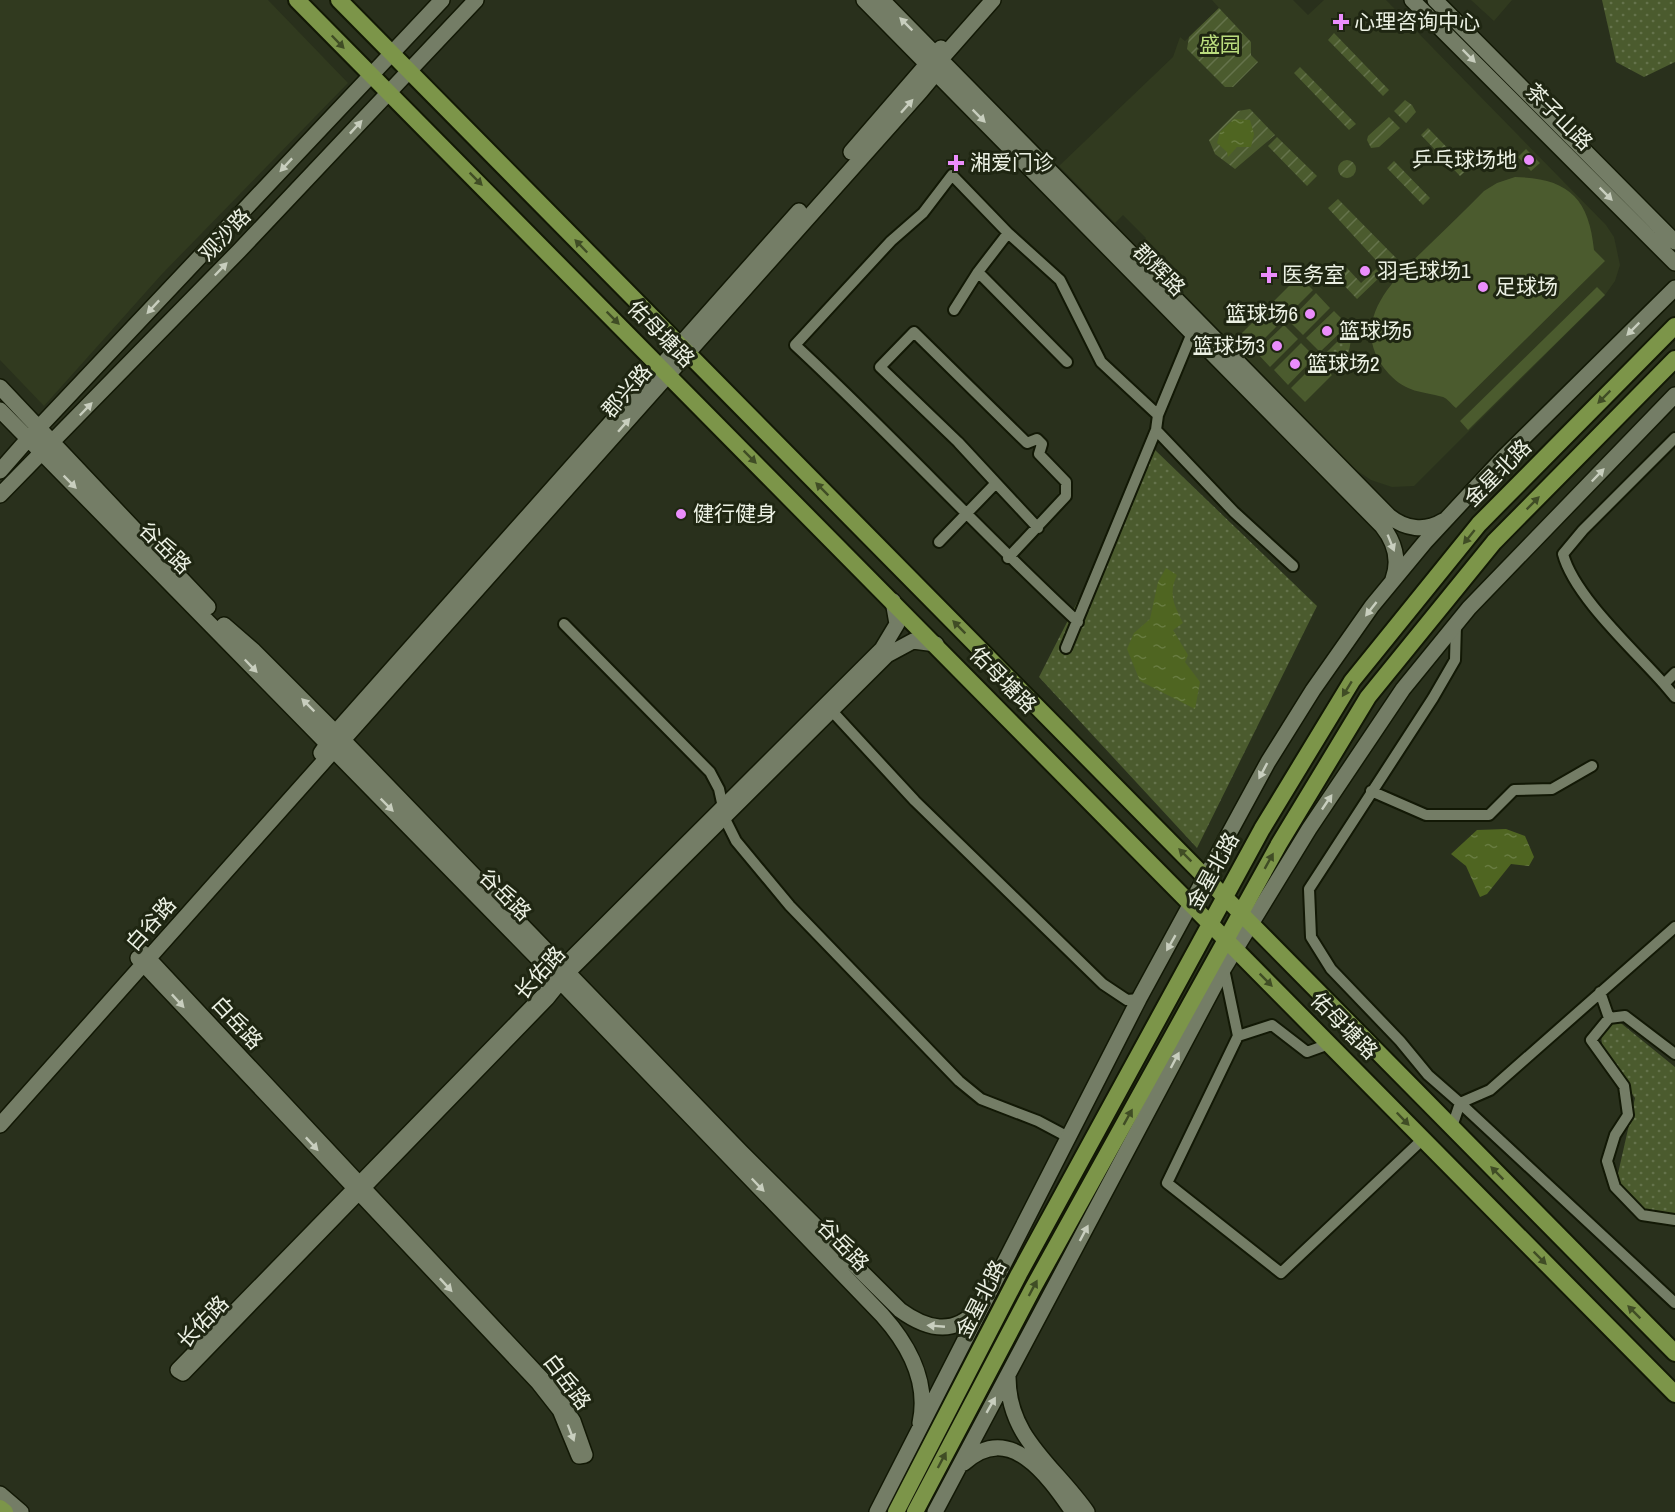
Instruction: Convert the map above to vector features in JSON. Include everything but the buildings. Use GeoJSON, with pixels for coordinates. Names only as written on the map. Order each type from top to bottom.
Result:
{"type":"FeatureCollection","features":[{"type":"Feature","properties":{"kind":"main road","name":"佑母塘路"},"geometry":{"type":"LineString","coordinates":[[297,0],[1675,1394]]}},
{"type":"Feature","properties":{"kind":"main road","name":"佑母塘路"},"geometry":{"type":"LineString","coordinates":[[339,0],[1675,1353]]}},
{"type":"Feature","properties":{"kind":"main road","name":"观沙路"},"geometry":{"type":"LineString","coordinates":[[0,471],[33,433],[442,0]]}},
{"type":"Feature","properties":{"kind":"main road","name":"观沙路"},"geometry":{"type":"LineString","coordinates":[[0,495],[476,0]]}},
{"type":"Feature","properties":{"kind":"main road","name":"郡辉路"},"geometry":{"type":"LineString","coordinates":[[864,0],[935,63],[1389,516],[1403,525],[1416,528],[1438,524],[1445,520]]}},
{"type":"Feature","properties":{"kind":"main road","name":"郡辉路"},"geometry":{"type":"LineString","coordinates":[[882,0],[935,63],[1192,333],[1382,526],[1393,543],[1395,553],[1396,571],[1392,581]]}},
{"type":"Feature","properties":{"kind":"main road","name":"郡兴路"},"geometry":{"type":"LineString","coordinates":[[935,63],[984,0]]}},
{"type":"Feature","properties":{"kind":"main road","name":"郡兴路"},"geometry":{"type":"LineString","coordinates":[[335,742],[993,0]]}},
{"type":"Feature","properties":{"kind":"main road","name":"茶子山路"},"geometry":{"type":"LineString","coordinates":[[1412,0],[1675,263]]}},
{"type":"Feature","properties":{"kind":"main road","name":"茶子山路"},"geometry":{"type":"LineString","coordinates":[[1436,0],[1675,242]]}},
{"type":"Feature","properties":{"kind":"main road"},"geometry":{"type":"LineString","coordinates":[[882,1511],[915,1439],[1139,999],[1284,734],[1339,651],[1392,581],[1445,520],[1529,432],[1675,288]]}},
{"type":"Feature","properties":{"kind":"main road","name":"金星北路"},"geometry":{"type":"LineString","coordinates":[[882,1511],[1019,1274],[1262,829],[1352,681],[1479,524],[1675,326]]}},
{"type":"Feature","properties":{"kind":"main road","name":"金星北路"},"geometry":{"type":"LineString","coordinates":[[915,1512],[1033,1288],[1246,918],[1279,844],[1368,697],[1494,542],[1675,359]]}},
{"type":"Feature","properties":{"kind":"main road"},"geometry":{"type":"LineString","coordinates":[[0,387],[33,433],[53,442],[229,630],[254,651],[335,742]]}},
{"type":"Feature","properties":{"kind":"main road"},"geometry":{"type":"LineString","coordinates":[[1246,918],[1403,689],[1456,624],[1675,395]]}},
{"type":"Feature","properties":{"kind":"main road","name":"谷岳路"},"geometry":{"type":"LineString","coordinates":[[0,410],[33,433],[42,453],[335,742],[563,976],[898,1334],[912,1358],[921,1390],[922,1416],[915,1439]]}},
{"type":"Feature","properties":{"kind":"main road","name":"长佑路"},"geometry":{"type":"LineString","coordinates":[[358,1188],[178,1370],[183,1373],[358,1188],[886,645],[897,624],[893,601]]}},
{"type":"Feature","properties":{"kind":"main road","name":"长佑路"},"geometry":{"type":"LineString","coordinates":[[724,811],[898,647],[920,640],[936,644]]}},
{"type":"Feature","properties":{"kind":"main road","name":"白谷路"},"geometry":{"type":"LineString","coordinates":[[0,1117],[335,742]]}},
{"type":"Feature","properties":{"kind":"main road"},"geometry":{"type":"LineString","coordinates":[[935,1512],[1224,969],[1231,944]]}},
{"type":"Feature","properties":{"kind":"main road","name":"白谷路"},"geometry":{"type":"LineString","coordinates":[[0,1125],[144,958]]}},
{"type":"Feature","properties":{"kind":"main road","name":"白岳路"},"geometry":{"type":"LineString","coordinates":[[144,958],[538,1382],[560,1410],[579,1456],[585,1455],[573,1422],[555,1393],[358,1188]]}},
{"type":"Feature","properties":{"kind":"main road"},"geometry":{"type":"LineString","coordinates":[[563,976],[900,1310],[924,1325],[948,1327],[967,1320],[985,1300]]}},
{"type":"Feature","properties":{"kind":"main road"},"geometry":{"type":"LineString","coordinates":[[1008,1377],[1010,1406],[1019,1429],[1087,1512]]}},
{"type":"Feature","properties":{"kind":"main road"},"geometry":{"type":"LineString","coordinates":[[957,1469],[980,1451],[1003,1448],[1016,1450],[1038,1469],[1073,1512]]}},
{"type":"Feature","properties":{"kind":"main road"},"geometry":{"type":"LineString","coordinates":[[0,1494],[21,1512]]}},
{"type":"Feature","properties":{"kind":"main road"},"geometry":{"type":"LineString","coordinates":[[0,1508],[5,1512]]}},
{"type":"Feature","properties":{"kind":"street"},"geometry":{"type":"LineString","coordinates":[[1078,622],[1008,558],[851,397],[795,345],[876,257],[923,213],[952,175],[1008,233],[1060,280],[1101,362],[1158,415]]}},
{"type":"Feature","properties":{"kind":"street"},"geometry":{"type":"LineString","coordinates":[[954,310],[978,272],[1008,233]]}},
{"type":"Feature","properties":{"kind":"street"},"geometry":{"type":"LineString","coordinates":[[978,272],[1067,362]]}},
{"type":"Feature","properties":{"kind":"street"},"geometry":{"type":"LineString","coordinates":[[1008,558],[1038,528],[1066,496],[1066,482],[1040,454],[1042,444],[1037,439],[1027,442],[914,332],[880,367],[1038,528]]}},
{"type":"Feature","properties":{"kind":"street"},"geometry":{"type":"LineString","coordinates":[[1066,648],[1156,430],[1158,415],[1192,333]]}},
{"type":"Feature","properties":{"kind":"street"},"geometry":{"type":"LineString","coordinates":[[1156,430],[1234,512],[1293,566]]}},
{"type":"Feature","properties":{"kind":"street"},"geometry":{"type":"LineString","coordinates":[[1675,438],[1583,530],[1563,554],[1567,571],[1585,595],[1675,697]]}},
{"type":"Feature","properties":{"kind":"street"},"geometry":{"type":"LineString","coordinates":[[939,542],[996,483]]}},
{"type":"Feature","properties":{"kind":"street"},"geometry":{"type":"LineString","coordinates":[[564,624],[710,772],[719,789],[724,811],[736,842],[790,906],[959,1081],[981,1099],[1038,1121],[1070,1138]]}},
{"type":"Feature","properties":{"kind":"street"},"geometry":{"type":"LineString","coordinates":[[1456,624],[1455,660],[1433,698],[1309,889],[1311,937],[1331,969],[1400,1041],[1428,1075],[1675,1303]]}},
{"type":"Feature","properties":{"kind":"street"},"geometry":{"type":"LineString","coordinates":[[1664,684],[1675,673]]}},
{"type":"Feature","properties":{"kind":"street"},"geometry":{"type":"LineString","coordinates":[[831,710],[915,801],[1103,984],[1126,1000],[1139,999]]}},
{"type":"Feature","properties":{"kind":"street"},"geometry":{"type":"LineString","coordinates":[[1371,791],[1426,815],[1489,815],[1514,790],[1552,789],[1592,766]]}},
{"type":"Feature","properties":{"kind":"street"},"geometry":{"type":"LineString","coordinates":[[1452,1127],[1460,1103],[1490,1090],[1675,927]]}},
{"type":"Feature","properties":{"kind":"street"},"geometry":{"type":"LineString","coordinates":[[1224,969],[1238,1036],[1167,1183],[1281,1273],[1423,1139]]}},
{"type":"Feature","properties":{"kind":"street"},"geometry":{"type":"LineString","coordinates":[[1600,993],[1609,1018]]}},
{"type":"Feature","properties":{"kind":"street"},"geometry":{"type":"LineString","coordinates":[[1675,1054],[1625,1016],[1609,1018],[1591,1040],[1624,1086],[1628,1115],[1615,1135],[1607,1161],[1615,1187],[1642,1215],[1675,1220]]}},
{"type":"Feature","properties":{"kind":"street"},"geometry":{"type":"LineString","coordinates":[[1238,1036],[1272,1025],[1307,1052],[1329,1044]]}},
{"type":"Feature","properties":{"kind":"shaded area"},"geometry":{"type":"Polygon","coordinates":[[[0,0],[268,0],[348,83],[162,274],[44,406],[0,360],[0,0]]]}},
{"type":"Feature","properties":{"kind":"shaded area"},"geometry":{"type":"Polygon","coordinates":[[[1212,0],[1293,0],[1308,15],[1324,0],[1386,0],[1606,225],[1614,237],[1620,265],[1615,281],[1605,295],[1414,486],[1392,487],[1371,480],[1353,468],[1138,247],[1146,238],[1123,215],[1115,223],[1059,166],[1173,57],[1180,37],[1185,41],[1219,8],[1212,0]]]}},
{"type":"Feature","properties":{"kind":"shaded area"},"geometry":{"type":"Polygon","coordinates":[[[1471,0],[1512,0],[1494,21],[1471,0]]]}},
{"type":"Feature","properties":{"kind":"green space"},"geometry":{"type":"Polygon","coordinates":[[[1602,0],[1675,0],[1675,62],[1644,77],[1616,62],[1602,0]]]}},
{"type":"Feature","properties":{"kind":"green space","name":"盛园"},"geometry":{"type":"Polygon","coordinates":[[[1219,8],[1251,42],[1251,55],[1258,62],[1233,87],[1225,87],[1187,49],[1189,37],[1219,8]]]}},
{"type":"Feature","properties":{"kind":"green space"},"geometry":{"type":"Polygon","coordinates":[[[1334,33],[1389,90],[1383,96],[1328,40],[1334,33]]]}},
{"type":"Feature","properties":{"kind":"green space"},"geometry":{"type":"Polygon","coordinates":[[[1300,67],[1356,124],[1349,130],[1294,73],[1300,67]]]}},
{"type":"Feature","properties":{"kind":"green space"},"geometry":{"type":"Polygon","coordinates":[[[1405,100],[1416,112],[1406,123],[1394,111],[1405,100]]]}},
{"type":"Feature","properties":{"kind":"green space"},"geometry":{"type":"Polygon","coordinates":[[[1250,109],[1275,135],[1235,169],[1215,154],[1209,140],[1238,111],[1250,109]]]}},
{"type":"Feature","properties":{"kind":"green space"},"geometry":{"type":"Polygon","coordinates":[[[1389,117],[1400,128],[1379,147],[1371,148],[1367,140],[1368,136],[1389,117]]]}},
{"type":"Feature","properties":{"kind":"green space"},"geometry":{"type":"Polygon","coordinates":[[[1428,128],[1468,169],[1460,176],[1421,135],[1428,128]]]}},
{"type":"Feature","properties":{"kind":"green space"},"geometry":{"type":"Polygon","coordinates":[[[1277,137],[1317,176],[1307,186],[1268,146],[1277,137]]]}},
{"type":"Feature","properties":{"kind":"green space","name":"乒乓球场地"},"geometry":{"type":"Polygon","coordinates":[[[1526,149],[1540,163],[1531,171],[1518,157],[1526,149]]]}},
{"type":"Feature","properties":{"kind":"green space"},"geometry":{"type":"Polygon","coordinates":[[[1347,160],[1353,163],[1356,169],[1353,175],[1347,178],[1341,175],[1338,169],[1341,163],[1347,160]]]}},
{"type":"Feature","properties":{"kind":"green space"},"geometry":{"type":"Polygon","coordinates":[[[1394,161],[1430,198],[1423,205],[1387,168],[1394,161]]]}},
{"type":"Feature","properties":{"kind":"green space"},"geometry":{"type":"Polygon","coordinates":[[[1515,177],[1549,181],[1572,194],[1581,204],[1587,216],[1594,250],[1605,261],[1456,408],[1445,398],[1408,388],[1389,374],[1376,355],[1371,338],[1373,320],[1379,304],[1401,273],[1484,191],[1497,183],[1515,177]]]}},
{"type":"Feature","properties":{"kind":"green space"},"geometry":{"type":"Polygon","coordinates":[[[1338,199],[1398,260],[1386,271],[1328,208],[1338,199]]]}},
{"type":"Feature","properties":{"kind":"green space"},"geometry":{"type":"Polygon","coordinates":[[[1346,267],[1361,283],[1376,269],[1382,275],[1357,299],[1336,277],[1346,267]]]}},
{"type":"Feature","properties":{"kind":"green space"},"geometry":{"type":"Polygon","coordinates":[[[1299,276],[1313,290],[1286,317],[1272,303],[1299,276]]]}},
{"type":"Feature","properties":{"kind":"green space"},"geometry":{"type":"Polygon","coordinates":[[[1597,287],[1605,295],[1468,430],[1460,421],[1597,287]]]}},
{"type":"Feature","properties":{"kind":"green space","name":"篮球场6"},"geometry":{"type":"Polygon","coordinates":[[[1316,293],[1330,308],[1303,335],[1289,321],[1316,293]]]}},
{"type":"Feature","properties":{"kind":"green space"},"geometry":{"type":"Polygon","coordinates":[[[1267,308],[1281,322],[1254,349],[1240,335],[1267,308]]]}},
{"type":"Feature","properties":{"kind":"green space","name":"篮球场5"},"geometry":{"type":"Polygon","coordinates":[[[1334,311],[1348,325],[1320,352],[1306,338],[1334,311]]]}},
{"type":"Feature","properties":{"kind":"green space","name":"篮球场3"},"geometry":{"type":"Polygon","coordinates":[[[1284,325],[1298,339],[1270,367],[1256,352],[1284,325]]]}},
{"type":"Feature","properties":{"kind":"green space"},"geometry":{"type":"Polygon","coordinates":[[[1351,328],[1349,350],[1338,370],[1324,355],[1351,328]]]}},
{"type":"Feature","properties":{"kind":"green space","name":"篮球场2"},"geometry":{"type":"Polygon","coordinates":[[[1301,343],[1315,357],[1288,385],[1274,370],[1301,343]]]}},
{"type":"Feature","properties":{"kind":"green space"},"geometry":{"type":"Polygon","coordinates":[[[1318,361],[1332,375],[1305,402],[1291,388],[1318,361]]]}},
{"type":"Feature","properties":{"kind":"green space"},"geometry":{"type":"Polygon","coordinates":[[[1155,450],[1317,606],[1197,848],[1039,677],[1155,450]]]}},
{"type":"Feature","properties":{"kind":"green space"},"geometry":{"type":"Polygon","coordinates":[[[1617,1020],[1675,1067],[1675,1215],[1645,1210],[1615,1187],[1635,1098],[1603,1053],[1601,1035],[1617,1020]]]}},
{"type":"Feature","properties":{"kind":"water"},"geometry":{"type":"Polygon","coordinates":[[[1234,119],[1250,120],[1254,134],[1251,147],[1237,147],[1228,157],[1227,152],[1217,143],[1220,132],[1234,119]]]}},
{"type":"Feature","properties":{"kind":"water"},"geometry":{"type":"Polygon","coordinates":[[[1166,568],[1177,575],[1173,588],[1173,599],[1183,623],[1173,630],[1188,655],[1185,662],[1200,682],[1195,709],[1140,681],[1127,649],[1134,633],[1150,619],[1158,582],[1166,568]]]}},
{"type":"Feature","properties":{"kind":"water"},"geometry":{"type":"Polygon","coordinates":[[[1506,829],[1525,836],[1534,857],[1529,866],[1511,864],[1487,894],[1480,897],[1466,866],[1451,854],[1477,830],[1506,829]]]}},
{"type":"Feature","properties":{"kind":"place","name":"心理咨询中心"},"geometry":{"type":"Point","coordinates":[1341,22]}},
{"type":"Feature","properties":{"kind":"place","name":"乒乓球场地"},"geometry":{"type":"Point","coordinates":[1529,160]}},
{"type":"Feature","properties":{"kind":"place","name":"湘爱门诊"},"geometry":{"type":"Point","coordinates":[956,163]}},
{"type":"Feature","properties":{"kind":"place","name":"羽毛球场1"},"geometry":{"type":"Point","coordinates":[1365,271]}},
{"type":"Feature","properties":{"kind":"place","name":"医务室"},"geometry":{"type":"Point","coordinates":[1269,275]}},
{"type":"Feature","properties":{"kind":"place","name":"足球场"},"geometry":{"type":"Point","coordinates":[1483,287]}},
{"type":"Feature","properties":{"kind":"place","name":"篮球场6"},"geometry":{"type":"Point","coordinates":[1310,314]}},
{"type":"Feature","properties":{"kind":"place","name":"篮球场5"},"geometry":{"type":"Point","coordinates":[1327,331]}},
{"type":"Feature","properties":{"kind":"place","name":"篮球场3"},"geometry":{"type":"Point","coordinates":[1277,346]}},
{"type":"Feature","properties":{"kind":"place","name":"篮球场2"},"geometry":{"type":"Point","coordinates":[1295,364]}},
{"type":"Feature","properties":{"kind":"place","name":"健行健身"},"geometry":{"type":"Point","coordinates":[681,514]}}]}
